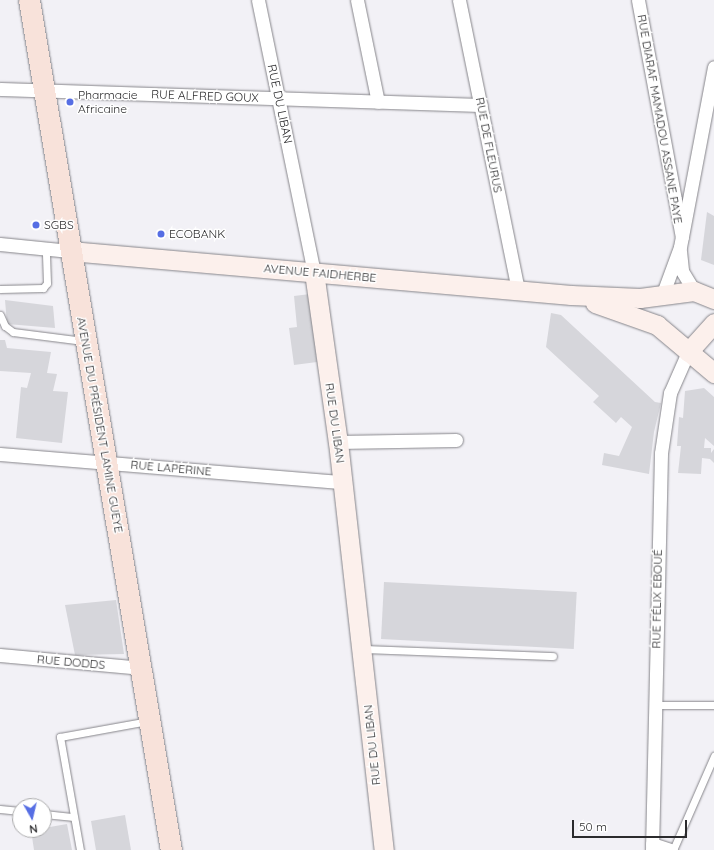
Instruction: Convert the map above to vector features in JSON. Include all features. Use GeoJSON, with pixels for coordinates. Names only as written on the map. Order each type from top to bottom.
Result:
{"type":"FeatureCollection","features":[{"type":"Feature","properties":{"kind":"main road","name":"AVENUE DU PRÉSIDENT LAMINE GUEYE"},"geometry":{"type":"LineString","coordinates":[[29,0],[42,90],[151,721],[171,850]]}},
{"type":"Feature","properties":{"kind":"street","name":"RUE DU LIBAN"},"geometry":{"type":"LineString","coordinates":[[258,0],[314,272],[343,482],[384,850]]}},
{"type":"Feature","properties":{"kind":"street"},"geometry":{"type":"LineString","coordinates":[[357,0],[378,102]]}},
{"type":"Feature","properties":{"kind":"street","name":"RUE DE FLEURUS"},"geometry":{"type":"LineString","coordinates":[[459,0],[482,105],[518,290]]}},
{"type":"Feature","properties":{"kind":"street","name":"RUE DIARAF MAMADOU ASSANE PAYE"},"geometry":{"type":"LineString","coordinates":[[638,0],[681,242]]}},
{"type":"Feature","properties":{"kind":"street"},"geometry":{"type":"LineString","coordinates":[[657,325],[662,296],[681,242],[714,67]]}},
{"type":"Feature","properties":{"kind":"street","name":"RUE ALFRED GOUX"},"geometry":{"type":"LineString","coordinates":[[0,89],[482,105]]}},
{"type":"Feature","properties":{"kind":"street"},"geometry":{"type":"LineString","coordinates":[[681,242],[682,271],[694,291],[714,299]]}},
{"type":"Feature","properties":{"kind":"street"},"geometry":{"type":"LineString","coordinates":[[0,244],[70,251]]}},
{"type":"Feature","properties":{"kind":"street","name":"AVENUE FAIDHERBE"},"geometry":{"type":"LineString","coordinates":[[70,251],[571,295],[640,298],[694,291]]}},
{"type":"Feature","properties":{"kind":"street","name":"AVENUE FAIDHERBE"},"geometry":{"type":"LineString","coordinates":[[571,295],[635,316],[657,325],[714,373]]}},
{"type":"Feature","properties":{"kind":"street"},"geometry":{"type":"LineString","coordinates":[[688,352],[714,323]]}},
{"type":"Feature","properties":{"kind":"street","name":"RUE FÉLIX EBOUÉ"},"geometry":{"type":"LineString","coordinates":[[652,847],[661,453],[670,393],[688,352]]}},
{"type":"Feature","properties":{"kind":"street"},"geometry":{"type":"LineString","coordinates":[[338,442],[456,440]]}},
{"type":"Feature","properties":{"kind":"street","name":"RUE LAPERINE"},"geometry":{"type":"LineString","coordinates":[[0,454],[343,482]]}},
{"type":"Feature","properties":{"kind":"street","name":"RUE DODDS"},"geometry":{"type":"LineString","coordinates":[[0,656],[142,668]]}},
{"type":"Feature","properties":{"kind":"street"},"geometry":{"type":"LineString","coordinates":[[652,847],[672,850]]}},
{"type":"Feature","properties":{"kind":"lane"},"geometry":{"type":"LineString","coordinates":[[0,288],[43,288],[47,283],[46,249]]}},
{"type":"Feature","properties":{"kind":"lane"},"geometry":{"type":"LineString","coordinates":[[0,315],[5,326],[13,332],[86,341]]}},
{"type":"Feature","properties":{"kind":"lane"},"geometry":{"type":"LineString","coordinates":[[362,648],[553,656]]}},
{"type":"Feature","properties":{"kind":"lane"},"geometry":{"type":"LineString","coordinates":[[655,705],[714,705]]}},
{"type":"Feature","properties":{"kind":"lane"},"geometry":{"type":"LineString","coordinates":[[80,850],[60,737],[151,721]]}},
{"type":"Feature","properties":{"kind":"lane"},"geometry":{"type":"LineString","coordinates":[[672,850],[714,756]]}},
{"type":"Feature","properties":{"kind":"lane"},"geometry":{"type":"LineString","coordinates":[[0,809],[12,810]]}},
{"type":"Feature","properties":{"kind":"lane"},"geometry":{"type":"LineString","coordinates":[[52,815],[74,817]]}},
{"type":"Feature","properties":{"kind":"building"},"geometry":{"type":"Polygon","coordinates":[[[707,212],[714,216],[714,265],[701,260],[707,212]]]}},
{"type":"Feature","properties":{"kind":"building"},"geometry":{"type":"Polygon","coordinates":[[[310,294],[317,362],[294,365],[289,328],[297,327],[294,296],[310,294]]]}},
{"type":"Feature","properties":{"kind":"building"},"geometry":{"type":"Polygon","coordinates":[[[5,300],[53,306],[55,328],[7,324],[5,300]]]}},
{"type":"Feature","properties":{"kind":"building"},"geometry":{"type":"Polygon","coordinates":[[[551,313],[561,315],[655,402],[661,403],[654,432],[649,474],[602,465],[604,453],[619,456],[632,427],[621,417],[616,423],[593,402],[599,396],[546,347],[551,313]]]}},
{"type":"Feature","properties":{"kind":"building"},"geometry":{"type":"Polygon","coordinates":[[[0,340],[5,340],[7,348],[51,352],[47,373],[57,374],[53,391],[68,392],[62,443],[16,438],[21,387],[27,388],[31,373],[0,371],[0,340]]]}},
{"type":"Feature","properties":{"kind":"building"},"geometry":{"type":"Polygon","coordinates":[[[704,388],[714,397],[714,446],[705,438],[704,448],[711,448],[711,453],[714,449],[714,463],[710,459],[702,458],[701,474],[678,473],[681,446],[677,446],[679,417],[683,418],[685,391],[704,388]]]}},
{"type":"Feature","properties":{"kind":"building"},"geometry":{"type":"Polygon","coordinates":[[[384,582],[577,592],[574,649],[381,639],[384,582]]]}},
{"type":"Feature","properties":{"kind":"building"},"geometry":{"type":"Polygon","coordinates":[[[116,600],[124,654],[75,655],[65,605],[116,600]]]}},
{"type":"Feature","properties":{"kind":"building"},"geometry":{"type":"Polygon","coordinates":[[[125,815],[131,850],[96,850],[91,821],[125,815]]]}},
{"type":"Feature","properties":{"kind":"building"},"geometry":{"type":"Polygon","coordinates":[[[67,824],[72,850],[34,850],[32,838],[52,838],[52,827],[67,824]]]}},
{"type":"Feature","properties":{"kind":"place","name":"Pharmacie Africaine"},"geometry":{"type":"Point","coordinates":[70,102]}},
{"type":"Feature","properties":{"kind":"place","name":"SGBS"},"geometry":{"type":"Point","coordinates":[36,225]}},
{"type":"Feature","properties":{"kind":"place","name":"ECOBANK"},"geometry":{"type":"Point","coordinates":[161,234]}}]}
